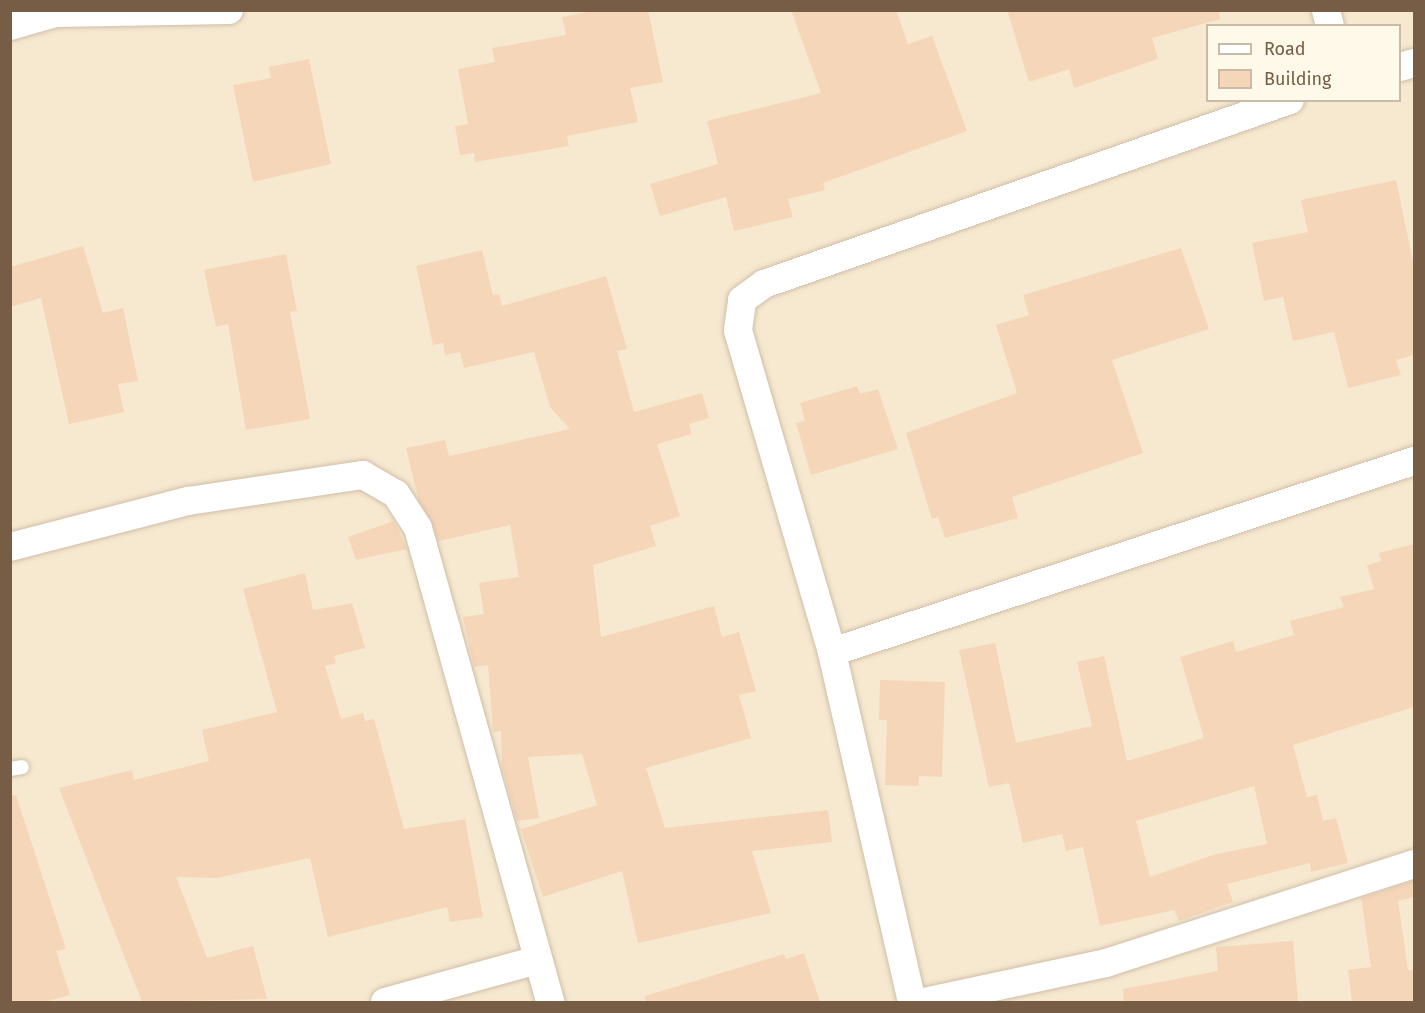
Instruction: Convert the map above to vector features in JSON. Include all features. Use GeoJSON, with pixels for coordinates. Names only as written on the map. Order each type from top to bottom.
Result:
{"type":"FeatureCollection","features":[{"type":"Feature","properties":{"kind":"street"},"geometry":{"type":"LineString","coordinates":[[10,26],[55,12],[229,10]]}},
{"type":"Feature","properties":{"kind":"street"},"geometry":{"type":"LineString","coordinates":[[912,1002],[832,652],[738,330],[742,300],[764,284],[1284,102]]}},
{"type":"Feature","properties":{"kind":"street"},"geometry":{"type":"LineString","coordinates":[[832,652],[1414,461]]}},
{"type":"Feature","properties":{"kind":"street"},"geometry":{"type":"LineString","coordinates":[[10,547],[188,501],[363,474],[396,494],[418,528],[550,1002]]}},
{"type":"Feature","properties":{"kind":"street"},"geometry":{"type":"LineString","coordinates":[[924,1002],[1106,963],[1414,864]]}},
{"type":"Feature","properties":{"kind":"street"},"geometry":{"type":"LineString","coordinates":[[385,1002],[538,960]]}},
{"type":"Feature","properties":{"kind":"shaded area"},"geometry":{"type":"Polygon","coordinates":[[[11,11],[1414,11],[1414,1002],[11,1002],[11,11]]]}},
{"type":"Feature","properties":{"kind":"building"},"geometry":{"type":"Polygon","coordinates":[[[598,10],[648,10],[663,82],[630,88],[638,122],[567,136],[569,146],[475,162],[474,153],[460,155],[455,126],[468,124],[458,69],[495,62],[492,48],[566,35],[562,17],[598,10]]]}},
{"type":"Feature","properties":{"kind":"building"},"geometry":{"type":"Polygon","coordinates":[[[791,10],[896,10],[908,44],[932,36],[967,131],[823,183],[825,190],[788,199],[793,217],[734,231],[726,197],[660,216],[650,184],[718,164],[707,121],[821,93],[791,10]]]}},
{"type":"Feature","properties":{"kind":"building"},"geometry":{"type":"Polygon","coordinates":[[[1007,10],[1219,10],[1220,19],[1152,38],[1158,59],[1074,88],[1069,69],[1029,82],[1007,10]]]}},
{"type":"Feature","properties":{"kind":"building"},"geometry":{"type":"Polygon","coordinates":[[[309,59],[331,164],[253,182],[233,85],[271,78],[269,67],[309,59]]]}},
{"type":"Feature","properties":{"kind":"building"},"geometry":{"type":"Polygon","coordinates":[[[1396,180],[1414,266],[1414,355],[1396,360],[1401,375],[1348,388],[1334,332],[1293,341],[1283,297],[1264,301],[1252,243],[1308,232],[1301,200],[1396,180]]]}},
{"type":"Feature","properties":{"kind":"building"},"geometry":{"type":"Polygon","coordinates":[[[83,246],[103,313],[123,308],[138,381],[118,384],[124,412],[69,424],[41,298],[10,307],[10,267],[83,246]]]}},
{"type":"Feature","properties":{"kind":"building"},"geometry":{"type":"Polygon","coordinates":[[[1181,248],[1209,329],[1112,360],[1143,453],[1012,497],[1018,518],[945,538],[938,517],[932,519],[906,433],[1017,393],[996,325],[1029,315],[1023,295],[1181,248]]]}},
{"type":"Feature","properties":{"kind":"building"},"geometry":{"type":"Polygon","coordinates":[[[482,250],[493,295],[499,294],[502,306],[606,276],[627,349],[617,351],[634,412],[702,393],[709,418],[689,424],[692,434],[657,444],[680,516],[650,526],[656,546],[593,565],[601,637],[714,606],[722,637],[739,632],[756,691],[739,695],[751,738],[646,768],[665,828],[828,810],[832,842],[752,851],[771,913],[638,943],[622,871],[543,897],[521,829],[597,805],[582,754],[528,757],[539,818],[517,821],[502,767],[501,731],[493,732],[488,665],[474,667],[463,617],[484,614],[479,583],[519,577],[510,525],[439,541],[418,498],[406,448],[445,440],[449,456],[570,429],[550,407],[534,352],[464,368],[460,352],[445,355],[443,343],[433,345],[416,266],[482,250]]]}},
{"type":"Feature","properties":{"kind":"building"},"geometry":{"type":"Polygon","coordinates":[[[286,254],[297,311],[290,312],[310,419],[246,430],[228,324],[216,327],[204,270],[286,254]]]}},
{"type":"Feature","properties":{"kind":"building"},"geometry":{"type":"Polygon","coordinates":[[[857,386],[860,394],[878,389],[898,449],[811,475],[796,423],[805,421],[800,403],[857,386]]]}},
{"type":"Feature","properties":{"kind":"building"},"geometry":{"type":"Polygon","coordinates":[[[394,521],[407,549],[356,560],[348,537],[394,521]]]}},
{"type":"Feature","properties":{"kind":"building"},"geometry":{"type":"Polygon","coordinates":[[[1414,544],[1414,707],[1293,745],[1307,797],[1317,795],[1323,821],[1336,818],[1348,863],[1311,872],[1310,863],[1227,884],[1233,902],[1179,921],[1174,910],[1100,926],[1083,847],[1066,851],[1062,834],[1023,843],[1009,783],[989,787],[959,650],[995,643],[1016,743],[1092,726],[1077,662],[1104,656],[1127,761],[1204,738],[1180,657],[1233,641],[1236,652],[1294,635],[1290,621],[1344,607],[1340,597],[1374,589],[1367,565],[1381,561],[1379,553],[1414,544]],[[1254,786],[1136,821],[1150,877],[1216,854],[1267,844],[1254,786]]]}},
{"type":"Feature","properties":{"kind":"building"},"geometry":{"type":"Polygon","coordinates":[[[305,573],[313,610],[352,603],[365,648],[334,656],[336,663],[325,666],[341,719],[363,713],[365,721],[374,719],[404,829],[465,819],[483,917],[450,922],[447,907],[328,937],[310,858],[216,878],[176,877],[207,958],[253,946],[267,999],[142,1002],[59,788],[132,770],[134,780],[209,761],[202,730],[277,712],[243,589],[305,573]]]}},
{"type":"Feature","properties":{"kind":"building"},"geometry":{"type":"Polygon","coordinates":[[[880,680],[945,682],[942,777],[919,776],[918,786],[885,785],[887,720],[879,720],[880,680]]]}},
{"type":"Feature","properties":{"kind":"building"},"geometry":{"type":"Polygon","coordinates":[[[16,795],[66,949],[56,951],[70,995],[44,1002],[10,1002],[10,796],[16,795]]]}},
{"type":"Feature","properties":{"kind":"building"},"geometry":{"type":"Polygon","coordinates":[[[1414,881],[1414,897],[1398,901],[1408,970],[1414,970],[1414,1002],[1352,1002],[1348,970],[1371,967],[1361,898],[1414,881]]]}},
{"type":"Feature","properties":{"kind":"building"},"geometry":{"type":"Polygon","coordinates":[[[1293,941],[1298,1002],[1124,1002],[1123,989],[1218,971],[1216,947],[1293,941]]]}},
{"type":"Feature","properties":{"kind":"building"},"geometry":{"type":"Polygon","coordinates":[[[804,953],[820,1002],[646,1002],[645,996],[784,954],[786,959],[804,953]]]}}]}
